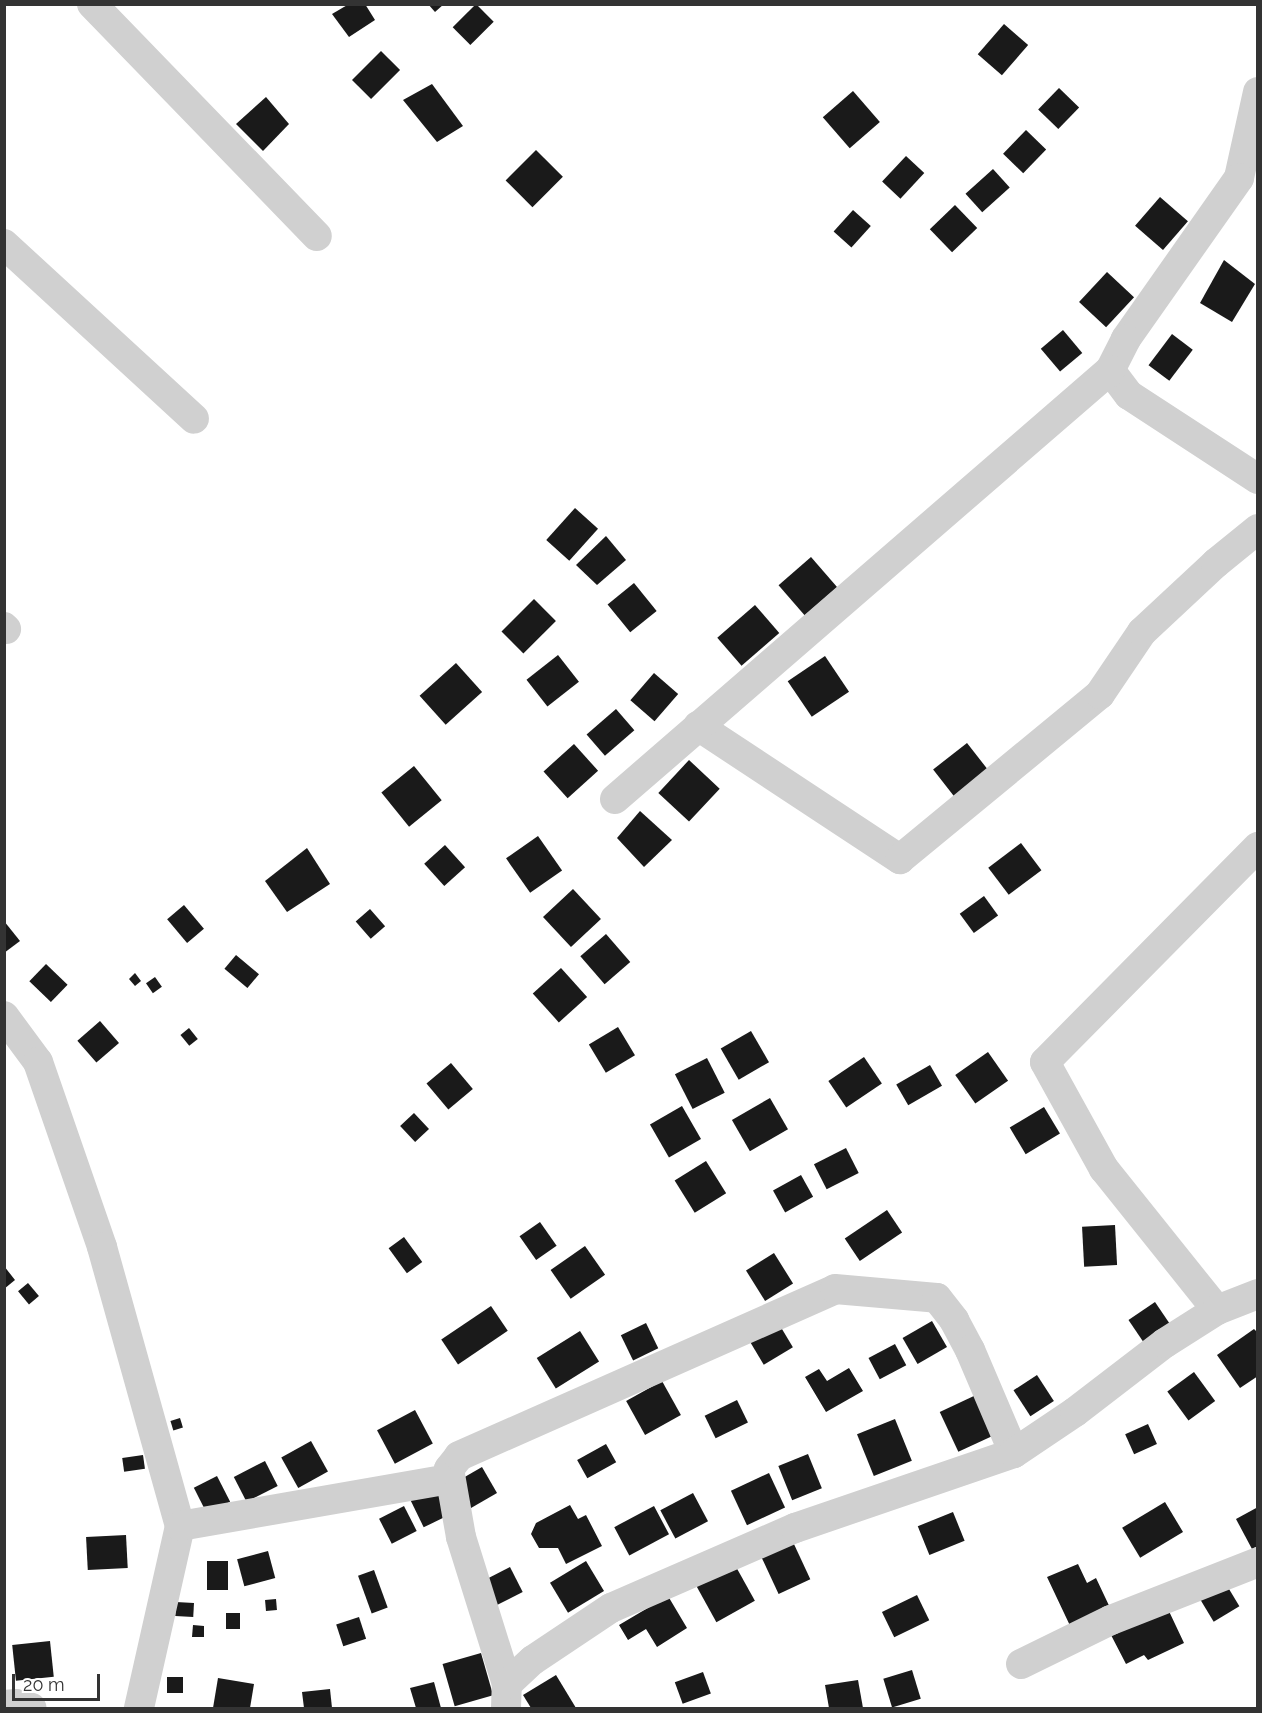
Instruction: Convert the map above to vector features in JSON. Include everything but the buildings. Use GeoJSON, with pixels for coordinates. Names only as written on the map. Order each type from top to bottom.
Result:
{"type":"FeatureCollection","features":[{"type":"Feature","properties":{"kind":"street"},"geometry":{"type":"LineString","coordinates":[[92,4],[316,236]]}},
{"type":"Feature","properties":{"kind":"street"},"geometry":{"type":"LineString","coordinates":[[615,799],[1110,370],[1126,339],[1239,178],[1257,92]]}},
{"type":"Feature","properties":{"kind":"street"},"geometry":{"type":"LineString","coordinates":[[4,244],[194,419]]}},
{"type":"Feature","properties":{"kind":"street"},"geometry":{"type":"LineString","coordinates":[[1110,370],[1129,395],[1257,479]]}},
{"type":"Feature","properties":{"kind":"street"},"geometry":{"type":"LineString","coordinates":[[698,726],[900,859],[1100,694],[1142,632],[1216,563],[1257,529]]}},
{"type":"Feature","properties":{"kind":"street"},"geometry":{"type":"LineString","coordinates":[[1217,1310],[1104,1169],[1045,1062],[1257,847]]}},
{"type":"Feature","properties":{"kind":"street"},"geometry":{"type":"LineString","coordinates":[[4,1017],[38,1062],[99,1236],[180,1526],[139,1708]]}},
{"type":"Feature","properties":{"kind":"street"},"geometry":{"type":"LineString","coordinates":[[506,1696],[461,1537],[449,1468],[459,1456],[835,1289],[937,1298],[954,1320],[970,1350],[1014,1453]]}},
{"type":"Feature","properties":{"kind":"street"},"geometry":{"type":"LineString","coordinates":[[506,1696],[532,1660],[611,1608],[795,1528],[1014,1453],[1076,1412],[1165,1343],[1217,1310],[1257,1294]]}},
{"type":"Feature","properties":{"kind":"street"},"geometry":{"type":"LineString","coordinates":[[180,1526],[450,1479]]}},
{"type":"Feature","properties":{"kind":"street"},"geometry":{"type":"LineString","coordinates":[[1021,1664],[1111,1620],[1257,1562]]}},
{"type":"Feature","properties":{"kind":"street"},"geometry":{"type":"LineString","coordinates":[[4,1705],[16,1704],[32,1708]]}}]}
